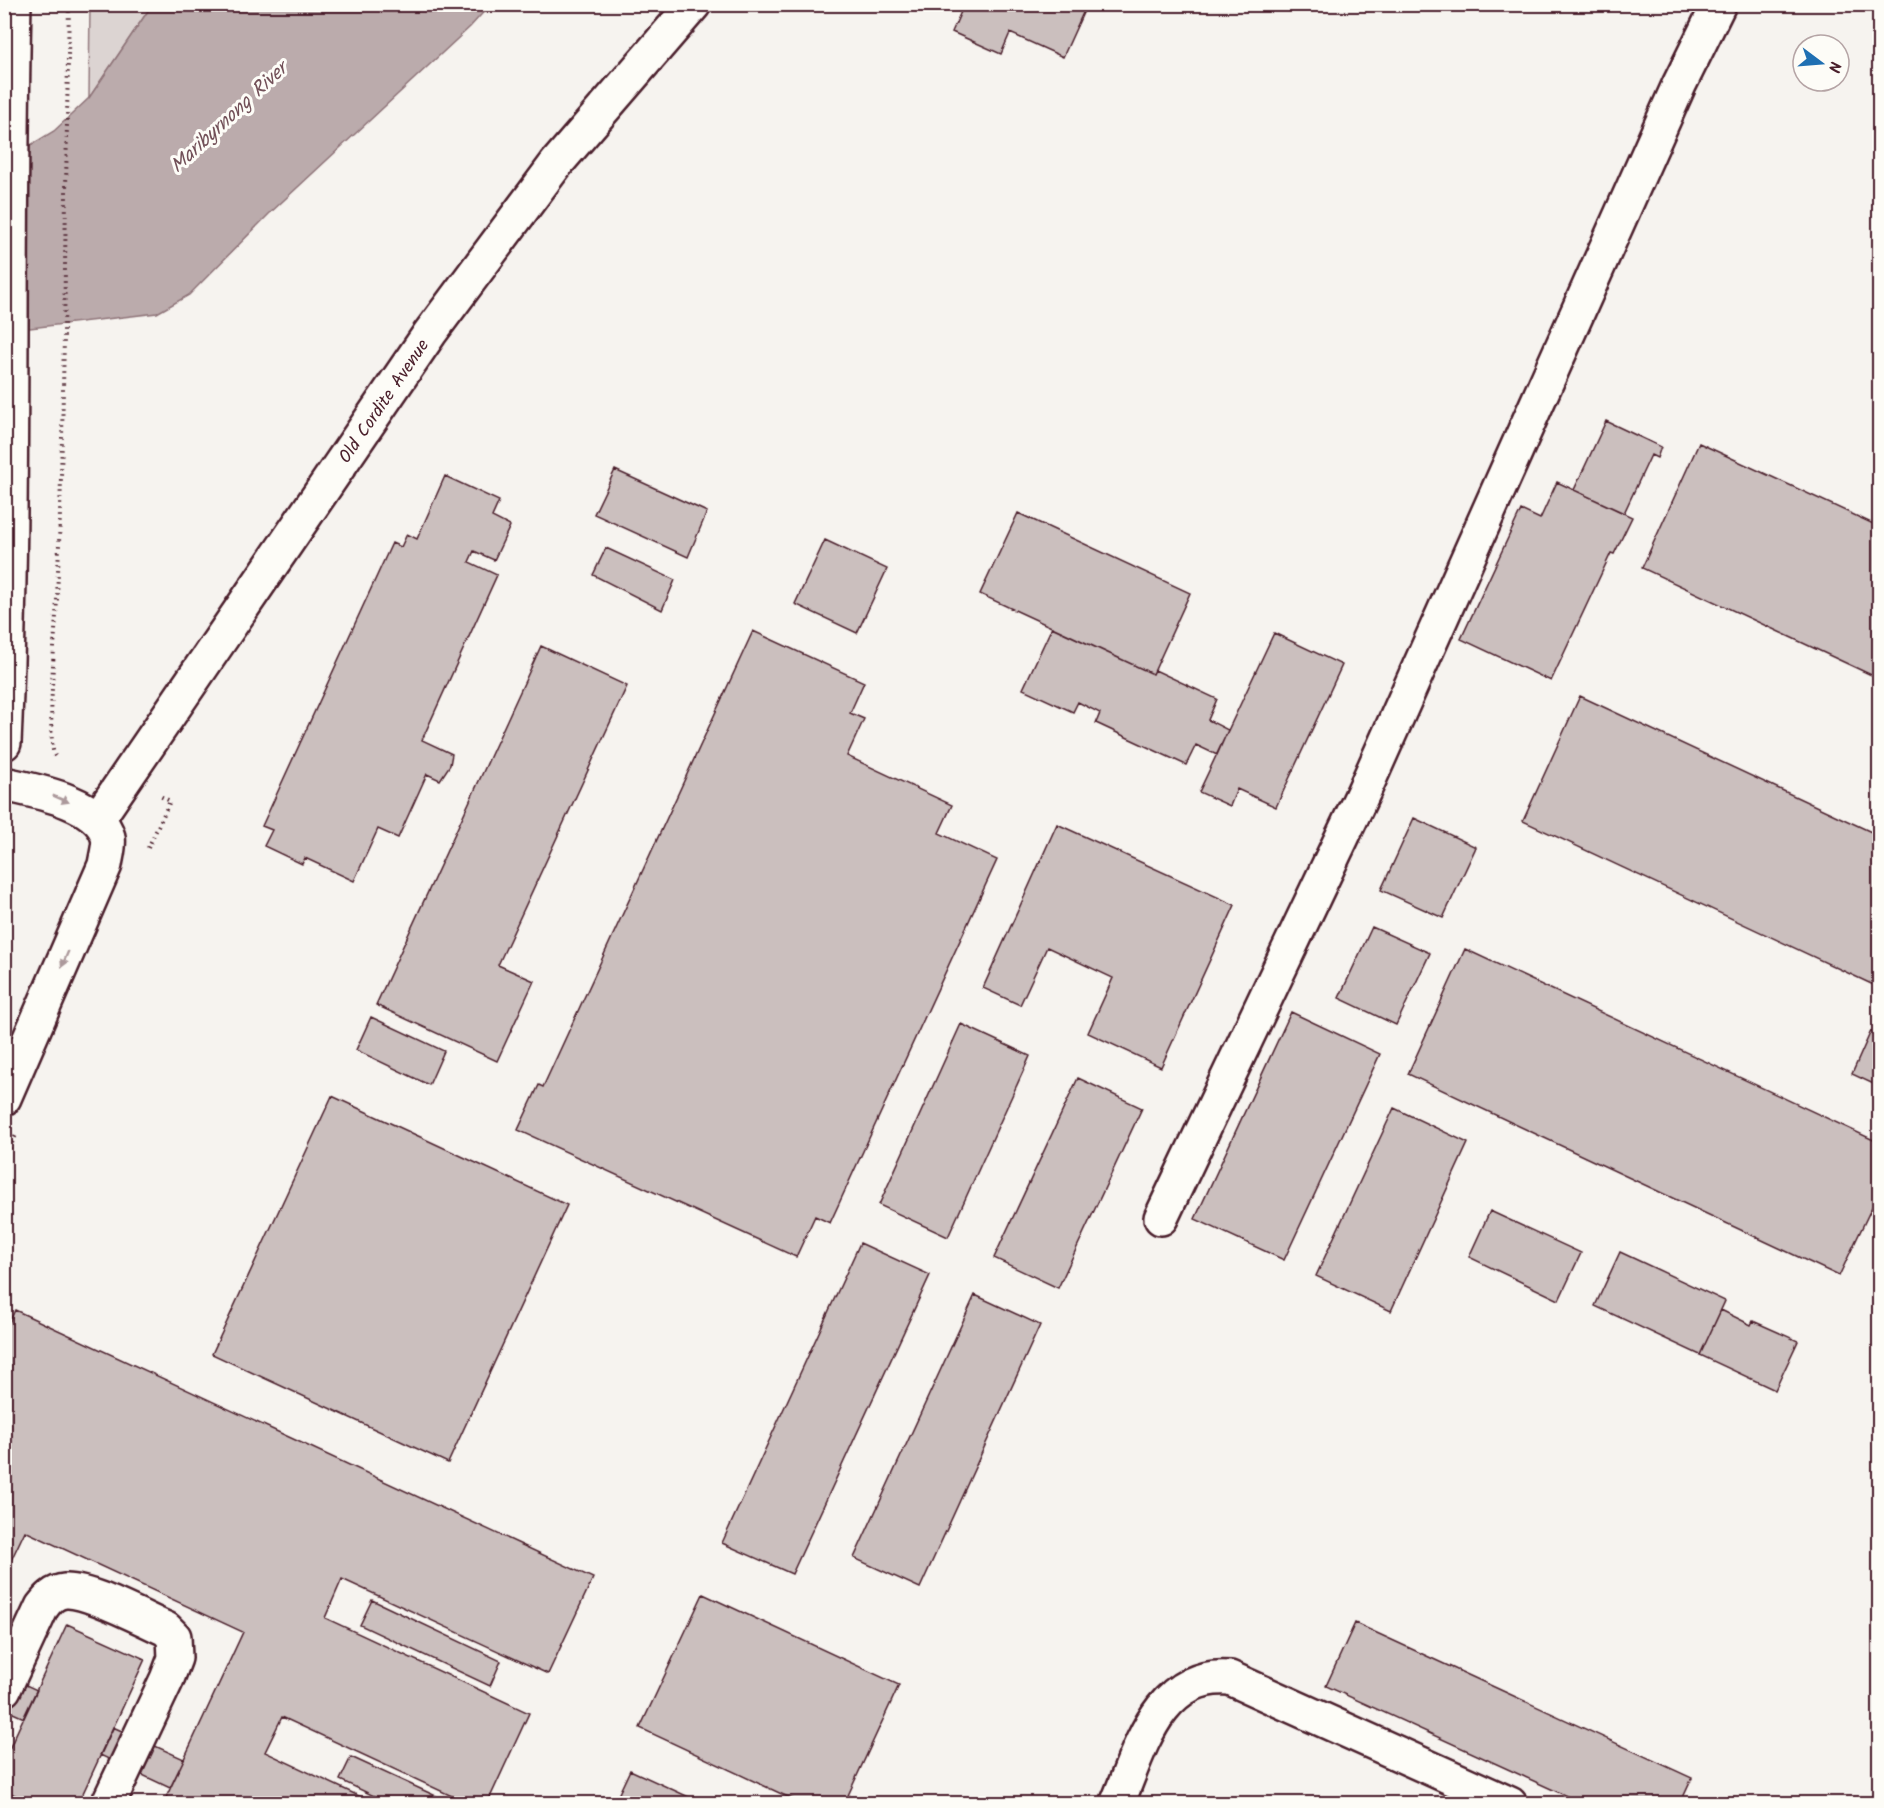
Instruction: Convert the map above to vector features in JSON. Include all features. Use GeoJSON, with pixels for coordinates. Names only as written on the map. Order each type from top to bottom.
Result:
{"type":"FeatureCollection","features":[{"type":"Feature","properties":{"kind":"main road"},"geometry":{"type":"LineString","coordinates":[[4,743],[10,570],[10,221],[14,4]]}},
{"type":"Feature","properties":{"kind":"main road","name":"Old Cordite Avenue"},"geometry":{"type":"LineString","coordinates":[[99,817],[430,333],[556,164],[694,4]]}},
{"type":"Feature","properties":{"kind":"main road"},"geometry":{"type":"LineString","coordinates":[[1161,1218],[1364,791],[1674,96],[1719,4]]}},
{"type":"Feature","properties":{"kind":"main road"},"geometry":{"type":"LineString","coordinates":[[4,784],[55,796],[99,817],[109,838],[105,865],[4,1098]]}},
{"type":"Feature","properties":{"kind":"main road"},"geometry":{"type":"LineString","coordinates":[[4,1689],[42,1606],[51,1596],[63,1591],[79,1592],[166,1629],[174,1637],[175,1658],[167,1679],[108,1803]]}},
{"type":"Feature","properties":{"kind":"main road"},"geometry":{"type":"LineString","coordinates":[[1117,1803],[1149,1727],[1158,1713],[1173,1695],[1190,1683],[1211,1676],[1230,1678],[1510,1803]]}},
{"type":"Feature","properties":{"kind":"path"},"geometry":{"type":"LineString","coordinates":[[58,579],[69,4]]}},
{"type":"Feature","properties":{"kind":"shaded area"},"geometry":{"type":"Polygon","coordinates":[[[90,5],[152,5],[89,98],[90,5]]]}},
{"type":"Feature","properties":{"kind":"water","name":"Maribyrnong River"},"geometry":{"type":"Polygon","coordinates":[[[152,5],[490,5],[470,27],[269,214],[189,295],[157,313],[5,331],[16,154],[54,131],[89,98],[152,5]]]}},
{"type":"Feature","properties":{"kind":"building"},"geometry":{"type":"Polygon","coordinates":[[[967,4],[1087,4],[1063,57],[1010,33],[1001,54],[952,32],[963,7],[965,9],[967,4]]]}},
{"type":"Feature","properties":{"kind":"building"},"geometry":{"type":"Polygon","coordinates":[[[1606,421],[1661,447],[1657,458],[1651,455],[1624,513],[1574,490],[1606,421]]]}},
{"type":"Feature","properties":{"kind":"building"},"geometry":{"type":"Polygon","coordinates":[[[1699,443],[1880,527],[1880,679],[1642,568],[1699,443]]]}},
{"type":"Feature","properties":{"kind":"building"},"geometry":{"type":"Polygon","coordinates":[[[615,470],[707,512],[688,557],[594,514],[615,470]]]}},
{"type":"Feature","properties":{"kind":"building"},"geometry":{"type":"Polygon","coordinates":[[[445,476],[499,501],[492,517],[510,526],[494,560],[474,551],[469,562],[497,575],[422,740],[452,754],[450,765],[440,780],[427,774],[398,838],[378,829],[354,881],[305,858],[302,864],[264,846],[272,830],[262,826],[392,543],[401,547],[407,534],[417,539],[445,476]]]}},
{"type":"Feature","properties":{"kind":"building"},"geometry":{"type":"Polygon","coordinates":[[[1557,482],[1632,517],[1614,554],[1611,553],[1551,681],[1461,639],[1521,510],[1540,519],[1557,482]]]}},
{"type":"Feature","properties":{"kind":"building"},"geometry":{"type":"Polygon","coordinates":[[[1018,513],[1190,593],[1153,674],[980,594],[1018,513]]]}},
{"type":"Feature","properties":{"kind":"building"},"geometry":{"type":"Polygon","coordinates":[[[825,540],[887,569],[857,633],[795,604],[825,540]]]}},
{"type":"Feature","properties":{"kind":"building"},"geometry":{"type":"Polygon","coordinates":[[[606,548],[675,580],[662,610],[593,575],[606,548]]]}},
{"type":"Feature","properties":{"kind":"building"},"geometry":{"type":"Polygon","coordinates":[[[1052,627],[1153,674],[1155,670],[1217,699],[1208,720],[1228,730],[1217,755],[1196,745],[1186,765],[1096,723],[1100,713],[1078,702],[1073,712],[1023,689],[1052,627]]]}},
{"type":"Feature","properties":{"kind":"building"},"geometry":{"type":"Polygon","coordinates":[[[753,631],[864,682],[850,713],[864,719],[847,756],[952,805],[939,833],[997,860],[830,1223],[815,1216],[796,1257],[518,1130],[539,1085],[543,1087],[753,631]]]}},
{"type":"Feature","properties":{"kind":"building"},"geometry":{"type":"Polygon","coordinates":[[[1274,633],[1342,665],[1276,807],[1237,789],[1230,806],[1199,792],[1274,633]]]}},
{"type":"Feature","properties":{"kind":"building"},"geometry":{"type":"Polygon","coordinates":[[[541,646],[627,686],[498,965],[534,981],[497,1061],[376,1005],[541,646]]]}},
{"type":"Feature","properties":{"kind":"building"},"geometry":{"type":"Polygon","coordinates":[[[1580,696],[1880,836],[1880,988],[1523,821],[1580,696]]]}},
{"type":"Feature","properties":{"kind":"building"},"geometry":{"type":"Polygon","coordinates":[[[1414,818],[1476,847],[1443,918],[1381,890],[1414,818]]]}},
{"type":"Feature","properties":{"kind":"building"},"geometry":{"type":"Polygon","coordinates":[[[1057,824],[1235,905],[1161,1067],[1088,1033],[1113,978],[1047,947],[1020,1005],[983,988],[1057,824]]]}},
{"type":"Feature","properties":{"kind":"building"},"geometry":{"type":"Polygon","coordinates":[[[1372,927],[1430,953],[1396,1025],[1339,998],[1372,927]]]}},
{"type":"Feature","properties":{"kind":"building"},"geometry":{"type":"Polygon","coordinates":[[[1465,949],[1880,1143],[1880,1190],[1839,1276],[1408,1074],[1465,949]]]}},
{"type":"Feature","properties":{"kind":"building"},"geometry":{"type":"Polygon","coordinates":[[[1291,1012],[1380,1054],[1284,1260],[1195,1219],[1291,1012]]]}},
{"type":"Feature","properties":{"kind":"building"},"geometry":{"type":"Polygon","coordinates":[[[371,1017],[444,1051],[429,1085],[356,1050],[371,1017]]]}},
{"type":"Feature","properties":{"kind":"building"},"geometry":{"type":"Polygon","coordinates":[[[961,1024],[1030,1056],[948,1237],[879,1205],[961,1024]]]}},
{"type":"Feature","properties":{"kind":"building"},"geometry":{"type":"Polygon","coordinates":[[[1871,1031],[1880,1035],[1880,1087],[1852,1074],[1871,1031]]]}},
{"type":"Feature","properties":{"kind":"building"},"geometry":{"type":"Polygon","coordinates":[[[1078,1078],[1142,1108],[1058,1288],[994,1258],[1078,1078]]]}},
{"type":"Feature","properties":{"kind":"building"},"geometry":{"type":"Polygon","coordinates":[[[332,1096],[567,1205],[448,1463],[212,1354],[332,1096]]]}},
{"type":"Feature","properties":{"kind":"building"},"geometry":{"type":"Polygon","coordinates":[[[1394,1108],[1468,1143],[1391,1311],[1316,1276],[1394,1108]]]}},
{"type":"Feature","properties":{"kind":"building"},"geometry":{"type":"Polygon","coordinates":[[[1490,1211],[1581,1253],[1559,1300],[1469,1257],[1490,1211]]]}},
{"type":"Feature","properties":{"kind":"building"},"geometry":{"type":"Polygon","coordinates":[[[860,1243],[930,1275],[792,1574],[722,1543],[860,1243]]]}},
{"type":"Feature","properties":{"kind":"building"},"geometry":{"type":"Polygon","coordinates":[[[1620,1252],[1725,1301],[1700,1355],[1595,1306],[1620,1252]]]}},
{"type":"Feature","properties":{"kind":"building"},"geometry":{"type":"Polygon","coordinates":[[[975,1295],[1040,1325],[920,1588],[854,1558],[975,1295]]]}},
{"type":"Feature","properties":{"kind":"building"},"geometry":{"type":"Polygon","coordinates":[[[15,1310],[593,1578],[548,1674],[342,1579],[325,1618],[529,1713],[487,1804],[469,1804],[282,1717],[265,1752],[376,1804],[163,1804],[243,1632],[25,1531],[4,1575],[4,1333],[15,1310]]]}},
{"type":"Feature","properties":{"kind":"building"},"geometry":{"type":"Polygon","coordinates":[[[1721,1310],[1751,1325],[1753,1321],[1798,1341],[1775,1390],[1700,1355],[1721,1310]]]}},
{"type":"Feature","properties":{"kind":"building"},"geometry":{"type":"Polygon","coordinates":[[[703,1594],[899,1685],[844,1804],[803,1804],[640,1728],[703,1594]]]}},
{"type":"Feature","properties":{"kind":"building"},"geometry":{"type":"Polygon","coordinates":[[[372,1600],[501,1661],[490,1686],[360,1625],[372,1600]]]}},
{"type":"Feature","properties":{"kind":"building"},"geometry":{"type":"Polygon","coordinates":[[[1355,1623],[1692,1778],[1680,1804],[1584,1804],[1326,1686],[1355,1623]]]}},
{"type":"Feature","properties":{"kind":"building"},"geometry":{"type":"Polygon","coordinates":[[[67,1624],[145,1659],[78,1804],[34,1804],[4,1790],[4,1760],[67,1624]]]}},
{"type":"Feature","properties":{"kind":"building"},"geometry":{"type":"Polygon","coordinates":[[[4,1675],[37,1690],[24,1718],[4,1709],[4,1675]]]}},
{"type":"Feature","properties":{"kind":"building"},"geometry":{"type":"Polygon","coordinates":[[[113,1727],[184,1759],[170,1788],[100,1755],[113,1727]]]}},
{"type":"Feature","properties":{"kind":"building"},"geometry":{"type":"Polygon","coordinates":[[[351,1757],[438,1797],[435,1804],[391,1804],[340,1780],[351,1757]]]}},
{"type":"Feature","properties":{"kind":"building"},"geometry":{"type":"Polygon","coordinates":[[[630,1770],[704,1804],[614,1804],[630,1770]]]}}]}
